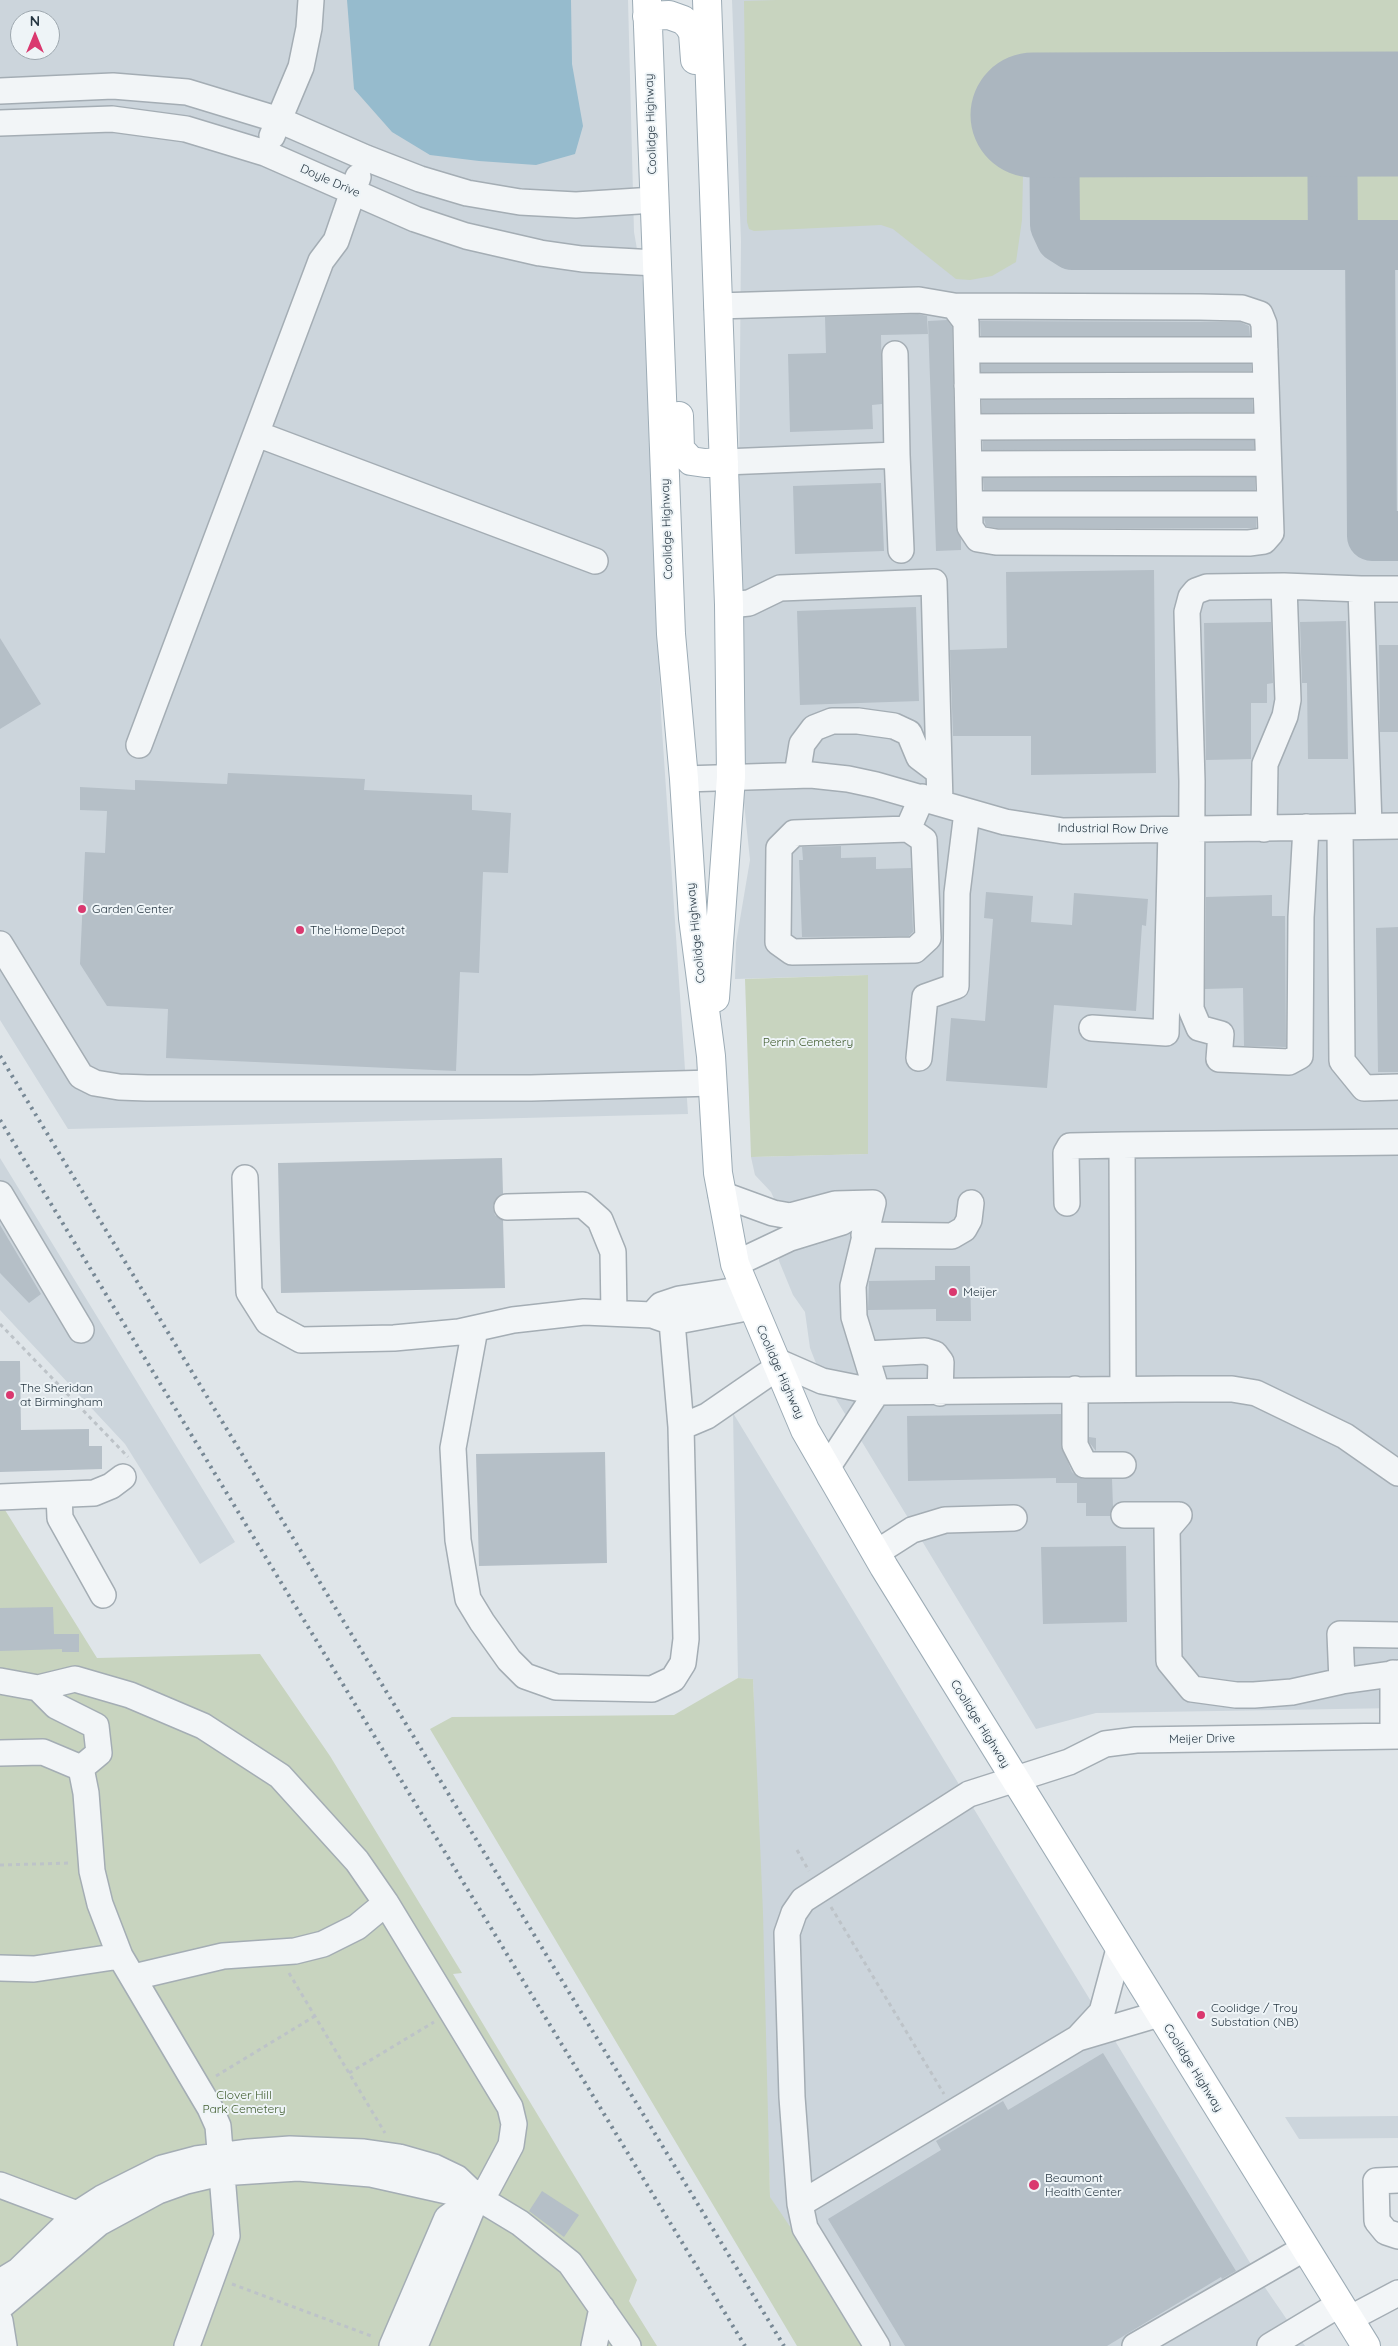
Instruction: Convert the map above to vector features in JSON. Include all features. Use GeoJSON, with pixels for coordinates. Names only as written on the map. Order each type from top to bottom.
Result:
{"type":"FeatureCollection","features":[{"type":"Feature","properties":{"kind":"main road","name":"Coolidge Highway"},"geometry":{"type":"LineString","coordinates":[[707,0],[729,605],[731,777],[711,1056]]}},
{"type":"Feature","properties":{"kind":"main road","name":"Coolidge Highway"},"geometry":{"type":"LineString","coordinates":[[647,8],[671,634],[684,778],[693,918],[711,1056],[721,1194],[735,1264],[805,1430],[876,1553],[1159,2014],[1366,2346]]}},
{"type":"Feature","properties":{"kind":"main road"},"geometry":{"type":"LineString","coordinates":[[647,8],[683,20],[692,29],[698,140],[712,165]]}},
{"type":"Feature","properties":{"kind":"main road"},"geometry":{"type":"LineString","coordinates":[[656,263],[672,273],[676,295],[680,448],[691,461],[704,463],[724,462]]}},
{"type":"Feature","properties":{"kind":"street"},"geometry":{"type":"LineString","coordinates":[[264,153],[293,90],[304,58],[311,0]]}},
{"type":"Feature","properties":{"kind":"street"},"geometry":{"type":"LineString","coordinates":[[0,91],[114,86],[187,92],[279,120],[420,179],[467,193],[520,202],[576,205],[654,200]]}},
{"type":"Feature","properties":{"kind":"street","name":"Doyle Drive"},"geometry":{"type":"LineString","coordinates":[[0,123],[112,119],[186,129],[264,153],[415,219],[475,238],[540,253],[573,258],[656,263]]}},
{"type":"Feature","properties":{"kind":"street"},"geometry":{"type":"LineString","coordinates":[[139,745],[321,261],[336,240],[366,158]]}},
{"type":"Feature","properties":{"kind":"street"},"geometry":{"type":"LineString","coordinates":[[717,306],[920,300],[954,306],[1242,308],[1260,314],[1264,324],[1271,533],[1264,541],[1239,543],[996,542],[978,539],[970,526],[966,322],[954,306]]}},
{"type":"Feature","properties":{"kind":"street"},"geometry":{"type":"LineString","coordinates":[[967,350],[1265,350]]}},
{"type":"Feature","properties":{"kind":"street"},"geometry":{"type":"LineString","coordinates":[[896,354],[897,455],[901,550]]}},
{"type":"Feature","properties":{"kind":"street"},"geometry":{"type":"LineString","coordinates":[[967,386],[1266,385]]}},
{"type":"Feature","properties":{"kind":"street"},"geometry":{"type":"LineString","coordinates":[[968,427],[1268,426]]}},
{"type":"Feature","properties":{"kind":"street"},"geometry":{"type":"LineString","coordinates":[[256,434],[595,561]]}},
{"type":"Feature","properties":{"kind":"street"},"geometry":{"type":"LineString","coordinates":[[724,462],[897,455]]}},
{"type":"Feature","properties":{"kind":"street"},"geometry":{"type":"LineString","coordinates":[[969,464],[1268,463]]}},
{"type":"Feature","properties":{"kind":"street"},"geometry":{"type":"LineString","coordinates":[[970,504],[1270,504]]}},
{"type":"Feature","properties":{"kind":"street"},"geometry":{"type":"LineString","coordinates":[[729,605],[749,603],[780,588],[934,582],[939,772],[931,800],[908,829],[794,833],[779,848],[778,942],[792,952],[915,950],[928,938],[924,840],[908,829]]}},
{"type":"Feature","properties":{"kind":"street"},"geometry":{"type":"LineString","coordinates":[[1264,829],[1265,764],[1285,716],[1288,700],[1284,586]]}},
{"type":"Feature","properties":{"kind":"street"},"geometry":{"type":"LineString","coordinates":[[1092,1028],[1166,1033],[1182,830],[1187,620],[1191,598],[1196,591],[1206,587],[1284,586],[1398,589]]}},
{"type":"Feature","properties":{"kind":"street"},"geometry":{"type":"LineString","coordinates":[[1361,589],[1369,826]]}},
{"type":"Feature","properties":{"kind":"street"},"geometry":{"type":"LineString","coordinates":[[797,775],[802,744],[814,728],[832,721],[858,721],[894,726],[909,733],[919,758],[939,772]]}},
{"type":"Feature","properties":{"kind":"street","name":"Industrial Row Drive"},"geometry":{"type":"LineString","coordinates":[[684,778],[797,775],[848,779],[931,800],[1005,822],[1063,830],[1398,826]]}},
{"type":"Feature","properties":{"kind":"street"},"geometry":{"type":"LineString","coordinates":[[919,1058],[924,997],[956,986],[958,893],[967,812]]}},
{"type":"Feature","properties":{"kind":"street"},"geometry":{"type":"LineString","coordinates":[[1340,827],[1342,1062],[1364,1088],[1398,1087]]}},
{"type":"Feature","properties":{"kind":"street"},"geometry":{"type":"LineString","coordinates":[[1182,830],[1192,1010],[1199,1028],[1221,1034],[1219,1059],[1289,1062],[1300,1056],[1301,917],[1306,828]]}},
{"type":"Feature","properties":{"kind":"street"},"geometry":{"type":"LineString","coordinates":[[0,944],[81,1076],[95,1083],[119,1088],[531,1088],[713,1082]]}},
{"type":"Feature","properties":{"kind":"street"},"geometry":{"type":"LineString","coordinates":[[1067,1203],[1066,1153],[1070,1146],[1398,1142]]}},
{"type":"Feature","properties":{"kind":"street"},"geometry":{"type":"LineString","coordinates":[[1122,1145],[1122,1389]]}},
{"type":"Feature","properties":{"kind":"street"},"geometry":{"type":"LineString","coordinates":[[245,1178],[249,1292],[268,1322],[301,1340],[394,1338],[459,1332],[513,1320],[575,1313],[614,1314],[662,1319],[748,1298]]}},
{"type":"Feature","properties":{"kind":"street"},"geometry":{"type":"LineString","coordinates":[[0,1194],[81,1330]]}},
{"type":"Feature","properties":{"kind":"street"},"geometry":{"type":"LineString","coordinates":[[721,1194],[790,1216],[835,1204],[873,1203]]}},
{"type":"Feature","properties":{"kind":"street"},"geometry":{"type":"LineString","coordinates":[[828,1468],[877,1392],[854,1317],[853,1286],[873,1203]]}},
{"type":"Feature","properties":{"kind":"street"},"geometry":{"type":"LineString","coordinates":[[735,1264],[790,1238],[842,1222],[873,1203]]}},
{"type":"Feature","properties":{"kind":"street"},"geometry":{"type":"LineString","coordinates":[[864,1235],[952,1236],[964,1229],[969,1220],[971,1203]]}},
{"type":"Feature","properties":{"kind":"street"},"geometry":{"type":"LineString","coordinates":[[507,1207],[584,1205],[600,1220],[612,1252],[614,1314]]}},
{"type":"Feature","properties":{"kind":"street"},"geometry":{"type":"LineString","coordinates":[[475,1329],[453,1448],[458,1540],[468,1599],[509,1660],[525,1676],[556,1687],[652,1689],[673,1679],[683,1663],[686,1639],[681,1427],[662,1319]]}},
{"type":"Feature","properties":{"kind":"street"},"geometry":{"type":"LineString","coordinates":[[866,1354],[925,1351],[935,1354],[941,1362],[940,1393]]}},
{"type":"Feature","properties":{"kind":"street"},"geometry":{"type":"LineString","coordinates":[[681,1427],[707,1416],[776,1363],[822,1381],[877,1392],[940,1393],[1075,1389],[1232,1389],[1256,1393],[1345,1436],[1398,1474]]}},
{"type":"Feature","properties":{"kind":"street"},"geometry":{"type":"LineString","coordinates":[[1075,1389],[1075,1445],[1084,1465],[1123,1465]]}},
{"type":"Feature","properties":{"kind":"street"},"geometry":{"type":"LineString","coordinates":[[0,1497],[94,1493],[111,1486],[123,1477]]}},
{"type":"Feature","properties":{"kind":"street"},"geometry":{"type":"LineString","coordinates":[[58,1495],[60,1518],[103,1596]]}},
{"type":"Feature","properties":{"kind":"street"},"geometry":{"type":"LineString","coordinates":[[1124,1515],[1179,1515],[1167,1529],[1170,1661],[1192,1689],[1236,1695],[1254,1695],[1292,1692],[1342,1681],[1395,1674],[1395,1736]]}},
{"type":"Feature","properties":{"kind":"street"},"geometry":{"type":"LineString","coordinates":[[876,1553],[912,1530],[945,1520],[1014,1518]]}},
{"type":"Feature","properties":{"kind":"street"},"geometry":{"type":"LineString","coordinates":[[1342,1681],[1340,1634],[1398,1634]]}},
{"type":"Feature","properties":{"kind":"street"},"geometry":{"type":"LineString","coordinates":[[0,1681],[38,1688],[75,1679],[130,1694],[203,1726],[280,1776],[357,1861],[386,1903],[510,2106],[514,2124],[511,2145],[488,2188],[447,2218],[400,2345]]}},
{"type":"Feature","properties":{"kind":"street"},"geometry":{"type":"LineString","coordinates":[[38,1688],[56,1706],[96,1726],[99,1753],[81,1768]]}},
{"type":"Feature","properties":{"kind":"street","name":"Meijer Drive"},"geometry":{"type":"LineString","coordinates":[[877,2346],[806,2228],[800,2204],[792,2097],[787,1933],[794,1913],[803,1900],[969,1794],[1014,1778],[1069,1762],[1090,1750],[1118,1741],[1395,1736]]}},
{"type":"Feature","properties":{"kind":"street"},"geometry":{"type":"LineString","coordinates":[[0,1754],[43,1752],[81,1768]]}},
{"type":"Feature","properties":{"kind":"street"},"geometry":{"type":"LineString","coordinates":[[81,1768],[86,1793],[91,1862],[100,1904],[120,1956],[134,1977],[218,2126],[227,2236],[187,2346]]}},
{"type":"Feature","properties":{"kind":"street"},"geometry":{"type":"LineString","coordinates":[[134,1977],[223,1956],[276,1951],[296,1952],[323,1944],[357,1927],[386,1903]]}},
{"type":"Feature","properties":{"kind":"street"},"geometry":{"type":"LineString","coordinates":[[1078,2038],[1102,2012],[1119,1949]]}},
{"type":"Feature","properties":{"kind":"street"},"geometry":{"type":"LineString","coordinates":[[0,1968],[34,1969],[120,1956]]}},
{"type":"Feature","properties":{"kind":"street"},"geometry":{"type":"LineString","coordinates":[[800,2204],[1078,2038],[1159,2014]]}},
{"type":"Feature","properties":{"kind":"street"},"geometry":{"type":"LineString","coordinates":[[0,2307],[99,2223],[158,2191],[220,2164],[290,2149],[364,2152],[399,2157],[434,2167],[457,2178],[477,2197],[520,2223],[570,2262],[628,2346]]}},
{"type":"Feature","properties":{"kind":"street"},"geometry":{"type":"LineString","coordinates":[[0,2282],[18,2271],[77,2214],[102,2198],[162,2168],[220,2164],[339,2171],[396,2178],[477,2197]]}},
{"type":"Feature","properties":{"kind":"street"},"geometry":{"type":"LineString","coordinates":[[1398,2180],[1376,2181],[1377,2221],[1386,2232],[1398,2236]]}},
{"type":"Feature","properties":{"kind":"street"},"geometry":{"type":"LineString","coordinates":[[0,2185],[77,2214]]}},
{"type":"Feature","properties":{"kind":"street"},"geometry":{"type":"LineString","coordinates":[[1135,2346],[1305,2248]]}},
{"type":"Feature","properties":{"kind":"street"},"geometry":{"type":"LineString","coordinates":[[1270,2346],[1344,2312],[1398,2293]]}},
{"type":"Feature","properties":{"kind":"street"},"geometry":{"type":"LineString","coordinates":[[594,2346],[602,2308]]}},
{"type":"Feature","properties":{"kind":"street"},"geometry":{"type":"LineString","coordinates":[[0,2321],[4,2346]]}},
{"type":"Feature","properties":{"kind":"path"},"geometry":{"type":"LineString","coordinates":[[0,1324],[127,1456],[129,1466],[123,1477]]}},
{"type":"Feature","properties":{"kind":"path"},"geometry":{"type":"LineString","coordinates":[[798,1850],[820,1890],[947,2098]]}},
{"type":"Feature","properties":{"kind":"path"},"geometry":{"type":"LineString","coordinates":[[0,1865],[91,1862]]}},
{"type":"Feature","properties":{"kind":"path"},"geometry":{"type":"LineString","coordinates":[[276,1951],[399,2157]]}},
{"type":"Feature","properties":{"kind":"path"},"geometry":{"type":"LineString","coordinates":[[349,2073],[452,2012]]}},
{"type":"Feature","properties":{"kind":"path"},"geometry":{"type":"LineString","coordinates":[[197,2089],[315,2016]]}},
{"type":"Feature","properties":{"kind":"path"},"geometry":{"type":"LineString","coordinates":[[213,2276],[400,2345]]}},
{"type":"Feature","properties":{"kind":"shaded area"},"geometry":{"type":"Polygon","coordinates":[[[0,0],[628,0],[634,232],[647,306],[661,715],[688,1114],[68,1129],[0,1020],[0,0]]]}},
{"type":"Feature","properties":{"kind":"shaded area"},"geometry":{"type":"Polygon","coordinates":[[[732,0],[1398,0],[1398,1708],[1096,1713],[1036,1729],[819,1371],[810,1348],[805,1312],[793,1295],[779,1261],[776,1203],[771,1192],[755,1175],[751,1157],[868,1154],[868,975],[735,979],[736,943],[750,860],[737,736],[741,241],[732,0]]]}},
{"type":"Feature","properties":{"kind":"shaded area"},"geometry":{"type":"Polygon","coordinates":[[[0,1158],[235,1542],[200,1564],[125,1444],[0,1310],[0,1158]]]}},
{"type":"Feature","properties":{"kind":"shaded area"},"geometry":{"type":"Polygon","coordinates":[[[733,1413],[1266,2289],[1305,2346],[864,2346],[770,2198],[753,1679],[738,1678],[733,1413]]]}},
{"type":"Feature","properties":{"kind":"shaded area"},"geometry":{"type":"Polygon","coordinates":[[[1398,2116],[1398,2138],[1299,2139],[1285,2117],[1398,2116]]]}},
{"type":"Feature","properties":{"kind":"green space"},"geometry":{"type":"Polygon","coordinates":[[[1398,0],[1398,85],[1025,87],[1022,220],[1016,262],[992,276],[970,280],[956,279],[893,229],[881,225],[754,231],[749,229],[747,222],[744,1],[1398,0]]]}},
{"type":"Feature","properties":{"kind":"green space"},"geometry":{"type":"Polygon","coordinates":[[[1315,139],[1322,185],[1315,228],[1265,235],[1118,236],[1073,230],[1065,186],[1070,145],[1073,141],[1315,139]]]}},
{"type":"Feature","properties":{"kind":"green space"},"geometry":{"type":"Polygon","coordinates":[[[1351,139],[1398,139],[1398,235],[1351,226],[1343,177],[1351,139]]]}},
{"type":"Feature","properties":{"kind":"green space","name":"Perrin Cemetery"},"geometry":{"type":"Polygon","coordinates":[[[868,975],[868,1154],[751,1157],[745,979],[868,975]]]}},
{"type":"Feature","properties":{"kind":"green space","name":"Clover Hill Park Cemetery"},"geometry":{"type":"Polygon","coordinates":[[[0,1510],[5,1510],[97,1658],[260,1654],[330,1756],[462,1973],[453,1974],[637,2280],[629,2301],[657,2346],[0,2346],[0,1510]]]}},
{"type":"Feature","properties":{"kind":"green space"},"geometry":{"type":"Polygon","coordinates":[[[738,1678],[753,1679],[763,1913],[770,2197],[864,2346],[797,2346],[430,1729],[452,1717],[674,1715],[738,1678]]]}},
{"type":"Feature","properties":{"kind":"water"},"geometry":{"type":"Polygon","coordinates":[[[347,0],[571,0],[572,64],[583,126],[575,154],[536,165],[479,161],[430,155],[392,132],[354,89],[347,0]]]}},
{"type":"Feature","properties":{"kind":"building"},"geometry":{"type":"Polygon","coordinates":[[[918,314],[927,316],[928,334],[881,335],[882,404],[872,405],[873,429],[790,432],[788,354],[826,353],[825,317],[918,314]]]}},
{"type":"Feature","properties":{"kind":"building"},"geometry":{"type":"Polygon","coordinates":[[[947,320],[952,327],[956,527],[961,539],[961,550],[936,551],[928,321],[947,320]]]}},
{"type":"Feature","properties":{"kind":"building"},"geometry":{"type":"Polygon","coordinates":[[[980,321],[1240,322],[1249,326],[1250,336],[981,336],[980,321]]]}},
{"type":"Feature","properties":{"kind":"building"},"geometry":{"type":"Polygon","coordinates":[[[981,364],[1251,364],[1251,371],[981,372],[981,364]]]}},
{"type":"Feature","properties":{"kind":"building"},"geometry":{"type":"Polygon","coordinates":[[[1252,399],[1253,412],[982,413],[982,400],[1252,399]]]}},
{"type":"Feature","properties":{"kind":"building"},"geometry":{"type":"Polygon","coordinates":[[[1254,440],[1254,449],[983,450],[983,441],[1254,440]]]}},
{"type":"Feature","properties":{"kind":"building"},"geometry":{"type":"Polygon","coordinates":[[[1255,477],[1255,490],[984,490],[983,478],[1255,477]]]}},
{"type":"Feature","properties":{"kind":"building"},"geometry":{"type":"Polygon","coordinates":[[[881,483],[884,551],[795,554],[793,486],[881,483]]]}},
{"type":"Feature","properties":{"kind":"building"},"geometry":{"type":"Polygon","coordinates":[[[984,518],[1256,518],[1256,528],[997,528],[986,526],[984,518]]]}},
{"type":"Feature","properties":{"kind":"building"},"geometry":{"type":"Polygon","coordinates":[[[1154,570],[1156,773],[1031,775],[1031,736],[953,736],[950,650],[1007,648],[1006,572],[1154,570]]]}},
{"type":"Feature","properties":{"kind":"building"},"geometry":{"type":"Polygon","coordinates":[[[916,607],[919,701],[800,705],[797,611],[916,607]]]}},
{"type":"Feature","properties":{"kind":"building"},"geometry":{"type":"Polygon","coordinates":[[[1346,621],[1348,759],[1308,759],[1307,683],[1302,683],[1300,622],[1346,621]]]}},
{"type":"Feature","properties":{"kind":"building"},"geometry":{"type":"Polygon","coordinates":[[[1271,622],[1273,683],[1267,684],[1267,703],[1251,703],[1251,759],[1206,760],[1204,623],[1271,622]]]}},
{"type":"Feature","properties":{"kind":"building"},"geometry":{"type":"Polygon","coordinates":[[[0,638],[41,704],[0,729],[0,638]]]}},
{"type":"Feature","properties":{"kind":"building"},"geometry":{"type":"Polygon","coordinates":[[[1379,645],[1398,645],[1398,732],[1380,732],[1379,645]]]}},
{"type":"Feature","properties":{"kind":"building","name":"The Home Depot"},"geometry":{"type":"Polygon","coordinates":[[[228,773],[365,779],[364,790],[472,795],[472,810],[511,813],[508,873],[483,872],[479,973],[460,972],[456,1071],[166,1058],[168,1009],[107,1006],[80,964],[85,852],[105,853],[107,811],[80,810],[80,787],[135,790],[135,780],[227,784],[228,773]]]}},
{"type":"Feature","properties":{"kind":"building"},"geometry":{"type":"Polygon","coordinates":[[[841,846],[841,858],[876,857],[876,869],[911,868],[913,932],[909,936],[802,937],[799,860],[803,860],[802,847],[841,846]]]}},
{"type":"Feature","properties":{"kind":"building"},"geometry":{"type":"Polygon","coordinates":[[[986,892],[1033,896],[1031,922],[1072,925],[1074,893],[1148,899],[1146,926],[1142,925],[1136,1011],[1054,1005],[1047,1088],[946,1081],[951,1018],[985,1021],[993,919],[984,918],[986,892]]]}},
{"type":"Feature","properties":{"kind":"building"},"geometry":{"type":"Polygon","coordinates":[[[1272,895],[1272,916],[1285,916],[1286,1047],[1244,1046],[1243,988],[1205,989],[1206,897],[1272,895]]]}},
{"type":"Feature","properties":{"kind":"building"},"geometry":{"type":"Polygon","coordinates":[[[1398,927],[1398,1072],[1378,1072],[1376,928],[1398,927]]]}},
{"type":"Feature","properties":{"kind":"building"},"geometry":{"type":"Polygon","coordinates":[[[502,1158],[503,1194],[495,1200],[493,1207],[495,1215],[503,1220],[505,1288],[281,1293],[278,1163],[502,1158]]]}},
{"type":"Feature","properties":{"kind":"building"},"geometry":{"type":"Polygon","coordinates":[[[0,1225],[41,1294],[29,1303],[0,1273],[0,1225]]]}},
{"type":"Feature","properties":{"kind":"building"},"geometry":{"type":"Polygon","coordinates":[[[935,1266],[970,1266],[971,1321],[936,1321],[936,1309],[868,1310],[869,1281],[935,1280],[935,1266]]]}},
{"type":"Feature","properties":{"kind":"building","name":"The Sheridan at Birmingham"},"geometry":{"type":"Polygon","coordinates":[[[0,1361],[20,1361],[21,1430],[89,1429],[89,1446],[102,1446],[102,1469],[0,1472],[0,1361]]]}},
{"type":"Feature","properties":{"kind":"building"},"geometry":{"type":"Polygon","coordinates":[[[1061,1414],[1061,1445],[1072,1472],[1084,1479],[1112,1479],[1113,1507],[1110,1516],[1086,1516],[1086,1503],[1077,1503],[1077,1483],[1056,1483],[1056,1478],[908,1481],[907,1416],[1061,1414]]]}},
{"type":"Feature","properties":{"kind":"building"},"geometry":{"type":"Polygon","coordinates":[[[1089,1437],[1096,1438],[1096,1451],[1089,1442],[1089,1437]]]}},
{"type":"Feature","properties":{"kind":"building"},"geometry":{"type":"Polygon","coordinates":[[[605,1452],[607,1563],[479,1566],[476,1454],[605,1452]]]}},
{"type":"Feature","properties":{"kind":"building"},"geometry":{"type":"Polygon","coordinates":[[[1126,1546],[1127,1622],[1043,1624],[1041,1547],[1126,1546]]]}},
{"type":"Feature","properties":{"kind":"building"},"geometry":{"type":"Polygon","coordinates":[[[53,1607],[54,1634],[79,1634],[79,1652],[62,1652],[62,1649],[0,1651],[0,1608],[53,1607]]]}},
{"type":"Feature","properties":{"kind":"building","name":"Beaumont Health Center"},"geometry":{"type":"Polygon","coordinates":[[[1103,2053],[1236,2271],[1222,2279],[1221,2277],[1107,2346],[905,2346],[828,2219],[941,2150],[936,2141],[1003,2101],[1008,2110],[1103,2053]]]}},
{"type":"Feature","properties":{"kind":"building"},"geometry":{"type":"Polygon","coordinates":[[[542,2191],[579,2215],[564,2237],[529,2211],[542,2191]]]}},
{"type":"Feature","properties":{"kind":"taxiway"},"geometry":{"type":"LineString","coordinates":[[1332,114],[1333,245]]}},
{"type":"Feature","properties":{"kind":"taxiway"},"geometry":{"type":"LineString","coordinates":[[1054,115],[1055,225],[1061,238],[1072,245],[1398,245]]}},
{"type":"Feature","properties":{"kind":"taxiway"},"geometry":{"type":"LineString","coordinates":[[1370,245],[1372,536],[1398,536]]}},
{"type":"Feature","properties":{"kind":"runway"},"geometry":{"type":"LineString","coordinates":[[1033,115],[1398,114]]}},
{"type":"Feature","properties":{"kind":"railway"},"geometry":{"type":"LineString","coordinates":[[0,1056],[784,2346]]}},
{"type":"Feature","properties":{"kind":"railway"},"geometry":{"type":"LineString","coordinates":[[0,1120],[745,2346]]}},
{"type":"Feature","properties":{"kind":"place","name":"Garden Center"},"geometry":{"type":"Point","coordinates":[82,909]}},
{"type":"Feature","properties":{"kind":"place","name":"The Home Depot"},"geometry":{"type":"Point","coordinates":[300,930]}},
{"type":"Feature","properties":{"kind":"place","name":"Meijer"},"geometry":{"type":"Point","coordinates":[953,1292]}},
{"type":"Feature","properties":{"kind":"place","name":"The Sheridan at Birmingham"},"geometry":{"type":"Point","coordinates":[10,1395]}},
{"type":"Feature","properties":{"kind":"place","name":"Coolidge / Troy Substation (NB)"},"geometry":{"type":"Point","coordinates":[1201,2015]}},
{"type":"Feature","properties":{"kind":"place","name":"Beaumont Health Center"},"geometry":{"type":"Point","coordinates":[1034,2185]}}]}
